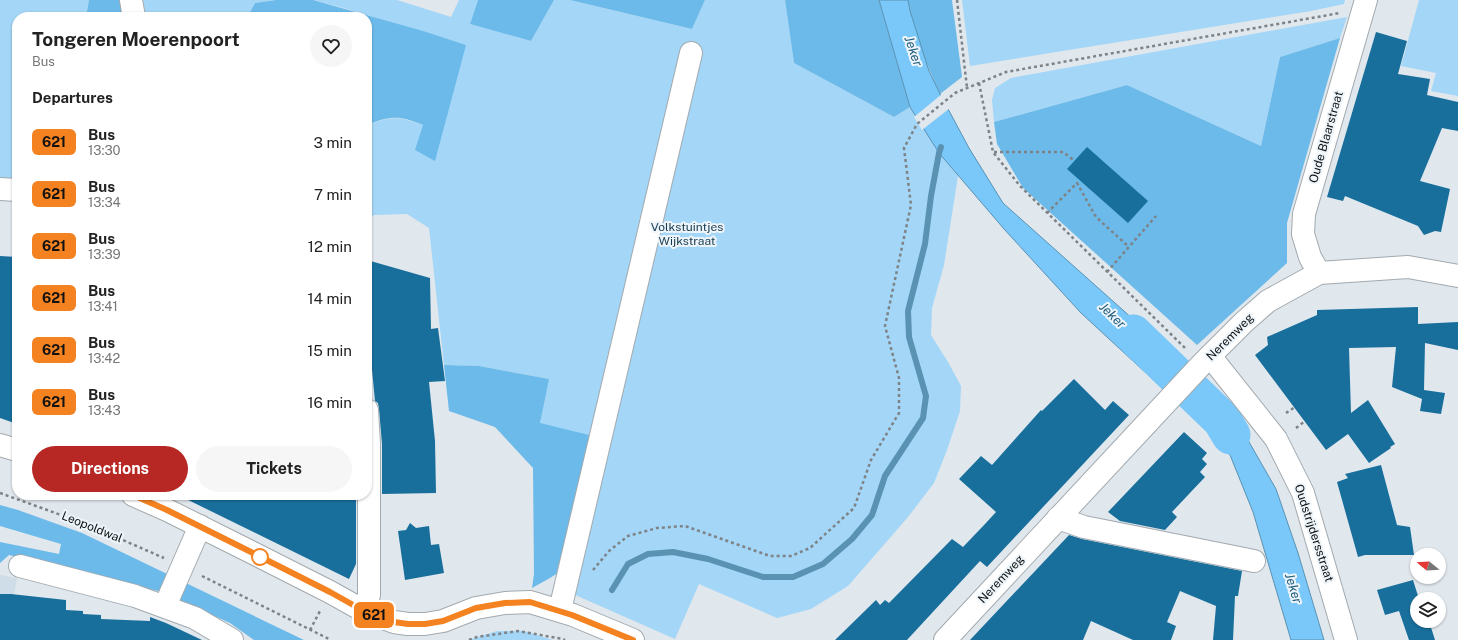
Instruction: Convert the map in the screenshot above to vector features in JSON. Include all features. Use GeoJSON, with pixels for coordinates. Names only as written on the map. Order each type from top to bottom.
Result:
{"type":"FeatureCollection","features":[{"type":"Feature","properties":{"kind":"street"},"geometry":{"type":"LineString","coordinates":[[131,0],[133,12]]}},
{"type":"Feature","properties":{"kind":"street","name":"Oude Blaarstraat"},"geometry":{"type":"LineString","coordinates":[[1319,273],[1310,257],[1303,234],[1304,214],[1365,5]]}},
{"type":"Feature","properties":{"kind":"street"},"geometry":{"type":"LineString","coordinates":[[560,610],[691,53]]}},
{"type":"Feature","properties":{"kind":"street"},"geometry":{"type":"LineString","coordinates":[[0,189],[12,190]]}},
{"type":"Feature","properties":{"kind":"street","name":"Neremweg"},"geometry":{"type":"LineString","coordinates":[[945,640],[1203,363],[1244,322],[1268,301],[1319,273],[1408,267],[1458,276]]}},
{"type":"Feature","properties":{"kind":"street","name":"Oudstrijdersstraat"},"geometry":{"type":"LineString","coordinates":[[1203,363],[1276,440],[1303,493],[1346,640]]}},
{"type":"Feature","properties":{"kind":"street"},"geometry":{"type":"LineString","coordinates":[[0,445],[12,449]]}},
{"type":"Feature","properties":{"kind":"street"},"geometry":{"type":"LineString","coordinates":[[144,500],[200,526],[330,592],[364,611],[394,622],[407,632],[425,624],[443,621],[476,608],[505,603],[530,602],[560,610],[632,640]]}},
{"type":"Feature","properties":{"kind":"street"},"geometry":{"type":"LineString","coordinates":[[364,611],[369,595],[369,500]]}},
{"type":"Feature","properties":{"kind":"street"},"geometry":{"type":"LineString","coordinates":[[1058,518],[1084,527],[1254,561]]}},
{"type":"Feature","properties":{"kind":"street"},"geometry":{"type":"LineString","coordinates":[[165,606],[200,526]]}},
{"type":"Feature","properties":{"kind":"street"},"geometry":{"type":"LineString","coordinates":[[20,566],[136,596],[165,606],[195,618],[232,640]]}},
{"type":"Feature","properties":{"kind":"path"},"geometry":{"type":"LineString","coordinates":[[957,0],[967,88]]}},
{"type":"Feature","properties":{"kind":"path"},"geometry":{"type":"LineString","coordinates":[[593,571],[610,551],[628,536],[657,528],[685,526],[770,556],[791,556],[810,548],[854,508],[871,460],[899,413],[898,378],[885,326],[911,205],[904,148],[917,124],[955,93],[1006,72],[1365,5]]}},
{"type":"Feature","properties":{"kind":"path"},"geometry":{"type":"LineString","coordinates":[[979,83],[993,152],[1020,186],[1107,272],[1203,363]]}},
{"type":"Feature","properties":{"kind":"path"},"geometry":{"type":"LineString","coordinates":[[993,152],[1063,152],[1074,161]]}},
{"type":"Feature","properties":{"kind":"path"},"geometry":{"type":"LineString","coordinates":[[1047,213],[1077,183],[1096,217],[1129,247]]}},
{"type":"Feature","properties":{"kind":"path"},"geometry":{"type":"LineString","coordinates":[[1107,272],[1156,216]]}},
{"type":"Feature","properties":{"kind":"path"},"geometry":{"type":"LineString","coordinates":[[1286,414],[1295,407]]}},
{"type":"Feature","properties":{"kind":"path"},"geometry":{"type":"LineString","coordinates":[[1296,428],[1305,421]]}},
{"type":"Feature","properties":{"kind":"path","name":"Leopoldwal"},"geometry":{"type":"LineString","coordinates":[[0,493],[12,497]]}},
{"type":"Feature","properties":{"kind":"path","name":"Leopoldwal"},"geometry":{"type":"LineString","coordinates":[[19,500],[86,524],[182,566],[330,640]]}},
{"type":"Feature","properties":{"kind":"path"},"geometry":{"type":"LineString","coordinates":[[470,640],[477,637],[518,631],[564,640]]}},
{"type":"Feature","properties":{"kind":"shaded area"},"geometry":{"type":"Polygon","coordinates":[[[89,0],[123,0],[124,12],[87,12],[89,0]]]}},
{"type":"Feature","properties":{"kind":"shaded area"},"geometry":{"type":"Polygon","coordinates":[[[276,0],[313,0],[356,12],[250,12],[255,3],[276,0]]]}},
{"type":"Feature","properties":{"kind":"shaded area"},"geometry":{"type":"Polygon","coordinates":[[[478,0],[554,0],[531,41],[470,24],[478,0]]]}},
{"type":"Feature","properties":{"kind":"shaded area"},"geometry":{"type":"Polygon","coordinates":[[[570,0],[705,0],[692,29],[570,0]]]}},
{"type":"Feature","properties":{"kind":"shaded area"},"geometry":{"type":"Polygon","coordinates":[[[785,0],[879,0],[910,107],[894,117],[794,63],[785,0]]]}},
{"type":"Feature","properties":{"kind":"shaded area"},"geometry":{"type":"Polygon","coordinates":[[[908,0],[952,0],[962,77],[940,94],[921,48],[913,24],[908,0]]]}},
{"type":"Feature","properties":{"kind":"shaded area"},"geometry":{"type":"Polygon","coordinates":[[[372,17],[466,45],[435,161],[415,150],[423,125],[401,118],[389,118],[372,123],[372,17]]]}},
{"type":"Feature","properties":{"kind":"shaded area"},"geometry":{"type":"Polygon","coordinates":[[[1340,38],[1287,223],[1287,263],[1197,345],[1023,188],[997,144],[994,122],[1127,85],[1261,146],[1280,57],[1340,38]]]}},
{"type":"Feature","properties":{"kind":"shaded area"},"geometry":{"type":"Polygon","coordinates":[[[444,365],[479,366],[549,379],[540,423],[593,436],[564,569],[532,588],[534,574],[533,468],[495,427],[449,411],[444,365]]]}},
{"type":"Feature","properties":{"kind":"shaded area"},"geometry":{"type":"Polygon","coordinates":[[[0,505],[82,533],[304,640],[254,640],[230,623],[158,591],[9,555],[0,563],[0,542],[59,554],[61,544],[0,526],[0,505]]]}},
{"type":"Feature","properties":{"kind":"shaded area"},"geometry":{"type":"Polygon","coordinates":[[[0,575],[17,578],[6,640],[0,640],[0,575]]]}},
{"type":"Feature","properties":{"kind":"green space"},"geometry":{"type":"Polygon","coordinates":[[[0,0],[89,0],[87,12],[12,12],[12,188],[0,187],[0,0]]]}},
{"type":"Feature","properties":{"kind":"green space"},"geometry":{"type":"Polygon","coordinates":[[[143,0],[276,0],[255,3],[250,12],[145,12],[143,0]]]}},
{"type":"Feature","properties":{"kind":"green space","name":"Volkstuintjes Wijkstraat"},"geometry":{"type":"Polygon","coordinates":[[[313,0],[397,0],[451,17],[459,0],[478,0],[470,24],[531,41],[554,0],[570,0],[692,29],[705,0],[785,0],[794,63],[894,117],[910,107],[939,153],[958,176],[944,265],[932,308],[931,335],[961,386],[960,411],[934,483],[908,517],[848,586],[811,609],[777,618],[699,584],[675,639],[573,594],[540,423],[548,379],[479,366],[444,365],[429,228],[407,214],[374,215],[372,216],[372,123],[395,118],[423,125],[466,45],[372,17],[372,12],[357,12],[313,0]]]}},
{"type":"Feature","properties":{"kind":"green space"},"geometry":{"type":"Polygon","coordinates":[[[962,0],[1345,0],[1344,4],[1311,11],[970,66],[962,0]]]}},
{"type":"Feature","properties":{"kind":"green space"},"geometry":{"type":"Polygon","coordinates":[[[1419,0],[1458,0],[1458,96],[1431,91],[1436,73],[1401,66],[1419,0]]]}},
{"type":"Feature","properties":{"kind":"green space"},"geometry":{"type":"Polygon","coordinates":[[[1347,17],[1340,38],[1280,57],[1261,146],[1127,85],[994,122],[992,100],[995,88],[1011,78],[1347,17]]]}},
{"type":"Feature","properties":{"kind":"green space"},"geometry":{"type":"Polygon","coordinates":[[[497,631],[524,631],[553,640],[469,640],[497,631]]]}},
{"type":"Feature","properties":{"kind":"water"},"geometry":{"type":"Polygon","coordinates":[[[879,0],[908,0],[910,11],[929,71],[969,148],[1003,203],[1180,361],[1159,385],[1081,313],[1004,229],[939,153],[910,107],[879,0]]]}},
{"type":"Feature","properties":{"kind":"water"},"geometry":{"type":"Polygon","coordinates":[[[1208,381],[1237,421],[1276,489],[1298,553],[1324,640],[1291,640],[1253,512],[1230,455],[1189,402],[1208,381]]]}},
{"type":"Feature","properties":{"kind":"pier"},"geometry":{"type":"Polygon","coordinates":[[[942,94],[950,108],[922,130],[914,117],[942,94]]]}},
{"type":"Feature","properties":{"kind":"building"},"geometry":{"type":"Polygon","coordinates":[[[1376,32],[1407,41],[1398,74],[1430,79],[1427,95],[1458,102],[1458,131],[1442,128],[1420,181],[1450,189],[1441,232],[1435,231],[1424,235],[1418,226],[1345,196],[1343,201],[1327,197],[1376,32]]]}},
{"type":"Feature","properties":{"kind":"building"},"geometry":{"type":"Polygon","coordinates":[[[1087,147],[1148,201],[1128,223],[1067,169],[1087,147]]]}},
{"type":"Feature","properties":{"kind":"building"},"geometry":{"type":"Polygon","coordinates":[[[0,256],[12,257],[12,422],[0,418],[0,256]]]}},
{"type":"Feature","properties":{"kind":"building"},"geometry":{"type":"Polygon","coordinates":[[[372,261],[430,278],[431,329],[438,328],[445,381],[429,382],[435,441],[436,493],[382,494],[382,444],[379,409],[378,403],[375,401],[372,370],[372,261]]]}},
{"type":"Feature","properties":{"kind":"building"},"geometry":{"type":"Polygon","coordinates":[[[1418,307],[1418,324],[1458,322],[1458,350],[1425,343],[1424,390],[1445,393],[1441,414],[1420,411],[1422,399],[1392,387],[1396,347],[1349,348],[1351,413],[1368,400],[1395,444],[1369,463],[1348,434],[1326,450],[1255,355],[1268,345],[1267,337],[1317,315],[1317,310],[1418,307]]]}},
{"type":"Feature","properties":{"kind":"building"},"geometry":{"type":"Polygon","coordinates":[[[1074,379],[1105,410],[1113,401],[1129,415],[987,567],[980,561],[907,640],[835,640],[876,600],[880,605],[885,600],[889,603],[952,539],[963,547],[996,512],[959,479],[981,456],[992,465],[1041,410],[1042,411],[1074,379]]]}},
{"type":"Feature","properties":{"kind":"building"},"geometry":{"type":"Polygon","coordinates":[[[1184,432],[1207,453],[1202,459],[1207,464],[1200,472],[1205,477],[1172,512],[1177,517],[1165,530],[1120,521],[1108,512],[1184,432]]]}},
{"type":"Feature","properties":{"kind":"building"},"geometry":{"type":"Polygon","coordinates":[[[1381,465],[1397,525],[1410,527],[1413,548],[1410,548],[1410,555],[1365,555],[1358,557],[1337,482],[1348,478],[1345,474],[1381,465]]]}},
{"type":"Feature","properties":{"kind":"building"},"geometry":{"type":"Polygon","coordinates":[[[188,500],[356,500],[356,564],[349,579],[188,500]]]}},
{"type":"Feature","properties":{"kind":"building"},"geometry":{"type":"Polygon","coordinates":[[[410,523],[416,528],[429,526],[431,545],[439,544],[444,573],[405,580],[398,531],[406,530],[410,523]]]}},
{"type":"Feature","properties":{"kind":"building"},"geometry":{"type":"Polygon","coordinates":[[[1069,535],[1082,539],[1242,571],[1238,596],[1235,596],[1233,640],[1213,640],[1216,606],[1180,591],[1167,622],[1176,626],[1171,640],[1133,640],[1091,621],[1083,640],[970,640],[1069,535]]]}},
{"type":"Feature","properties":{"kind":"building"},"geometry":{"type":"Polygon","coordinates":[[[1410,581],[1410,584],[1414,584],[1417,592],[1410,592],[1410,628],[1431,628],[1435,640],[1409,640],[1399,611],[1385,615],[1377,590],[1410,581]]]}},
{"type":"Feature","properties":{"kind":"building"},"geometry":{"type":"Polygon","coordinates":[[[0,594],[66,600],[66,610],[83,611],[83,614],[101,615],[101,619],[150,621],[150,617],[202,640],[0,640],[0,594]]]}},
{"type":"Feature","properties":{"kind":"waterway"},"geometry":{"type":"LineString","coordinates":[[612,590],[628,564],[648,554],[673,552],[708,559],[763,577],[793,577],[823,564],[852,539],[872,515],[885,476],[923,418],[926,396],[909,337],[908,311],[925,244],[931,196],[941,147]]}},
{"type":"Feature","properties":{"kind":"waterway","name":"Jeker"},"geometry":{"type":"LineString","coordinates":[[1133,334],[1222,420],[1231,435]]}},
{"type":"Feature","properties":{"kind":"bus line","name":"621"},"geometry":{"type":"LineString","coordinates":[[144,500],[251,552],[364,611],[394,622],[425,624],[443,621],[476,608],[505,603],[530,602],[560,610],[633,640]]}}]}
